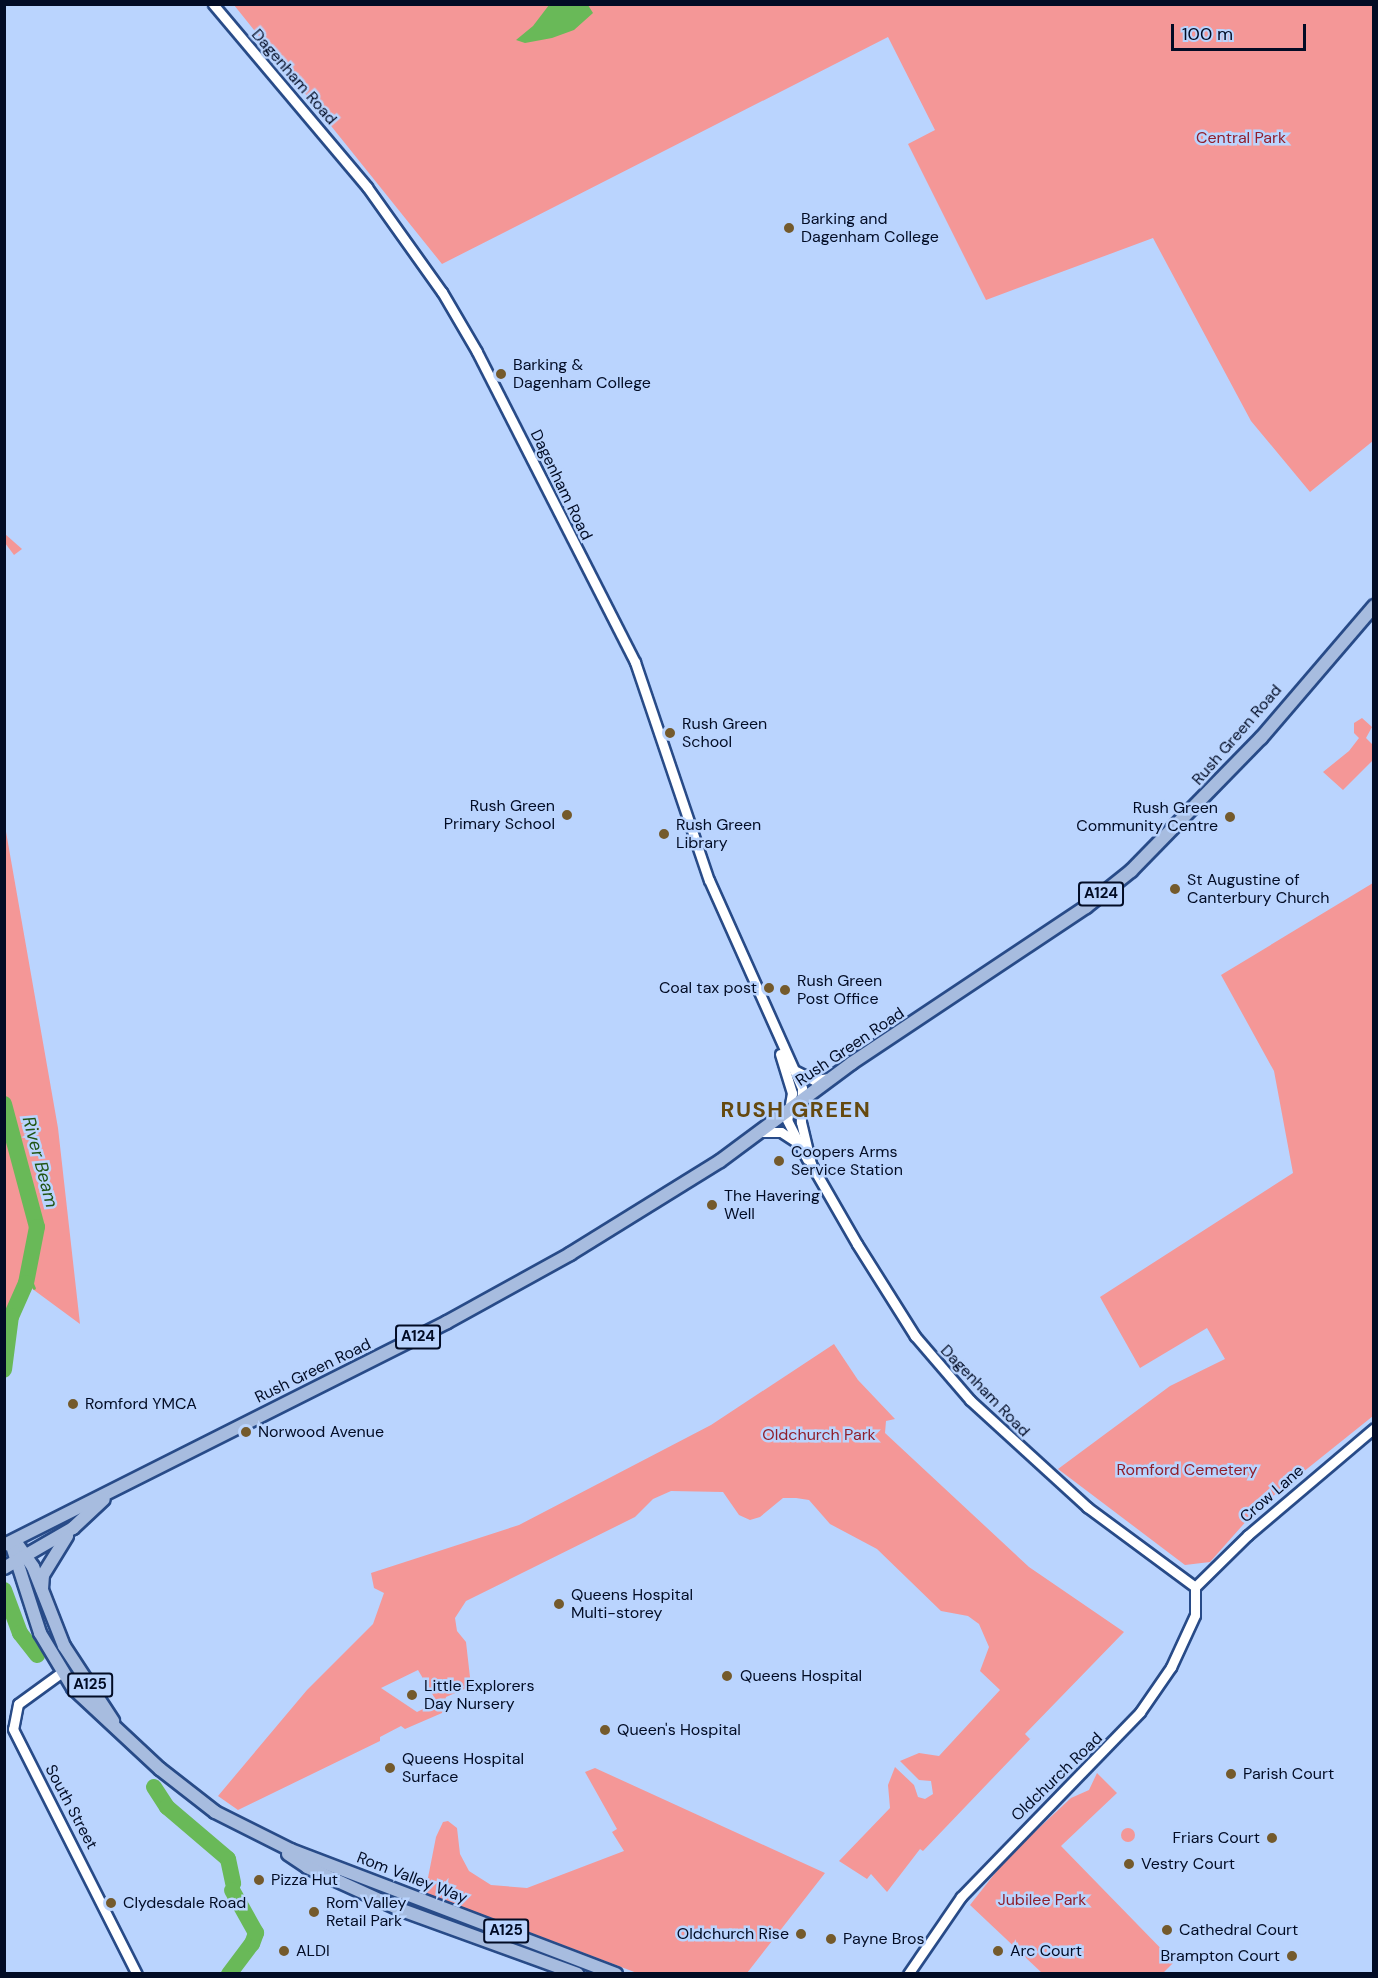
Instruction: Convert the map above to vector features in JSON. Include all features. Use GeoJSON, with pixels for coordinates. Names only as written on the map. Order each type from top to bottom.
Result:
{"type":"FeatureCollection","features":[{"type":"Feature","properties":{"kind":"main road","name":"Rush Green Road"},"geometry":{"type":"LineString","coordinates":[[10,1543],[106,1496],[549,1266],[648,1207],[753,1136],[834,1076],[1086,907],[1131,871],[1261,738],[1374,606]]}},
{"type":"Feature","properties":{"kind":"main road","name":"Rush Green Road"},"geometry":{"type":"LineString","coordinates":[[13,1564],[73,1528],[106,1496]]}},
{"type":"Feature","properties":{"kind":"main road","name":"Rush Green Road"},"geometry":{"type":"LineString","coordinates":[[41,1594],[43,1575],[73,1528]]}},
{"type":"Feature","properties":{"kind":"main road","name":"Rom Valley Way"},"geometry":{"type":"LineString","coordinates":[[10,1543],[13,1564],[40,1633],[62,1672],[91,1708],[115,1725],[195,1797],[228,1821],[264,1838],[616,1974]]}},
{"type":"Feature","properties":{"kind":"main road","name":"Rom Valley Way"},"geometry":{"type":"LineString","coordinates":[[13,1564],[41,1594],[64,1646],[115,1725]]}},
{"type":"Feature","properties":{"kind":"main road","name":"Rom Valley Way"},"geometry":{"type":"LineString","coordinates":[[62,1672],[64,1646]]}},
{"type":"Feature","properties":{"kind":"main road","name":"Rom Valley Way"},"geometry":{"type":"LineString","coordinates":[[264,1838],[307,1867],[399,1909],[578,1974]]}},
{"type":"Feature","properties":{"kind":"street","name":"Dagenham Road"},"geometry":{"type":"LineString","coordinates":[[213,4],[367,187],[442,292],[477,351],[634,660],[689,828],[777,1037],[802,1088],[801,1122],[811,1164]]}},
{"type":"Feature","properties":{"kind":"street","name":"Dagenham Road"},"geometry":{"type":"LineString","coordinates":[[777,1037],[791,1088],[787,1120],[797,1143],[915,1336],[970,1400],[1041,1469],[1196,1587]]}},
{"type":"Feature","properties":{"kind":"street"},"geometry":{"type":"LineString","coordinates":[[791,1065],[808,1079],[834,1076]]}},
{"type":"Feature","properties":{"kind":"street","name":"Dagenham Road"},"geometry":{"type":"LineString","coordinates":[[791,1088],[802,1099]]}},
{"type":"Feature","properties":{"kind":"street"},"geometry":{"type":"LineString","coordinates":[[788,1109],[801,1122]]}},
{"type":"Feature","properties":{"kind":"street"},"geometry":{"type":"LineString","coordinates":[[753,1136],[776,1131],[797,1143]]}},
{"type":"Feature","properties":{"kind":"street","name":"Crow Lane"},"geometry":{"type":"LineString","coordinates":[[1196,1587],[1248,1535],[1374,1428]]}},
{"type":"Feature","properties":{"kind":"street","name":"Oldchurch Road"},"geometry":{"type":"LineString","coordinates":[[908,1974],[961,1897],[1140,1712],[1171,1667],[1195,1615],[1196,1587]]}},
{"type":"Feature","properties":{"kind":"street","name":"South Street"},"geometry":{"type":"LineString","coordinates":[[62,1672],[18,1704],[13,1729],[137,1974]]}},
{"type":"Feature","properties":{"kind":"green space","name":"Central Park"},"geometry":{"type":"Polygon","coordinates":[[[234,5],[1373,5],[1373,441],[1310,492],[1251,421],[1153,238],[986,300],[908,144],[935,130],[888,37],[442,264],[234,5]]]}},
{"type":"Feature","properties":{"kind":"green space"},"geometry":{"type":"Polygon","coordinates":[[[5,534],[22,549],[14,555],[5,543],[5,534]]]}},
{"type":"Feature","properties":{"kind":"green space"},"geometry":{"type":"Polygon","coordinates":[[[1362,718],[1372,727],[1366,738],[1373,745],[1373,760],[1343,790],[1323,772],[1349,751],[1359,738],[1354,733],[1354,723],[1362,718]]]}},
{"type":"Feature","properties":{"kind":"green space"},"geometry":{"type":"Polygon","coordinates":[[[5,826],[58,1128],[80,1324],[23,1282],[14,1299],[5,1348],[5,826]]]}},
{"type":"Feature","properties":{"kind":"green space","name":"Romford Cemetery"},"geometry":{"type":"Polygon","coordinates":[[[1373,883],[1373,1416],[1257,1509],[1210,1562],[1185,1565],[1058,1469],[1170,1386],[1225,1359],[1207,1328],[1140,1368],[1100,1297],[1293,1173],[1274,1071],[1221,975],[1373,883]]]}},
{"type":"Feature","properties":{"kind":"green space","name":"Oldchurch Park"},"geometry":{"type":"Polygon","coordinates":[[[834,1344],[858,1380],[895,1419],[886,1421],[885,1433],[1029,1567],[1124,1632],[1025,1734],[1030,1739],[1033,1736],[923,1851],[920,1849],[887,1892],[871,1874],[867,1879],[839,1861],[890,1808],[888,1785],[895,1767],[914,1785],[918,1797],[925,1799],[933,1794],[931,1781],[919,1780],[900,1761],[919,1753],[939,1756],[1000,1690],[980,1671],[989,1647],[979,1624],[968,1616],[941,1611],[877,1549],[830,1524],[809,1500],[796,1498],[783,1498],[760,1517],[750,1520],[739,1515],[723,1492],[671,1491],[653,1499],[635,1517],[466,1601],[455,1618],[457,1631],[466,1642],[471,1686],[446,1697],[442,1713],[405,1729],[401,1726],[380,1737],[380,1741],[238,1810],[218,1796],[307,1690],[373,1624],[384,1593],[374,1588],[371,1573],[519,1525],[711,1425],[834,1344]],[[418,1670],[381,1688],[417,1712],[437,1702],[418,1670]]]}},
{"type":"Feature","properties":{"kind":"green space"},"geometry":{"type":"Polygon","coordinates":[[[595,1768],[825,1873],[747,1973],[637,1973],[425,1893],[436,1837],[443,1822],[448,1821],[457,1828],[460,1854],[469,1871],[491,1885],[527,1888],[624,1851],[612,1832],[617,1829],[585,1772],[595,1768]]]}},
{"type":"Feature","properties":{"kind":"green space","name":"Jubilee Park"},"geometry":{"type":"Polygon","coordinates":[[[1097,1773],[1117,1793],[1061,1846],[1174,1962],[1163,1973],[1042,1973],[970,1905],[1007,1858],[1071,1798],[1089,1790],[1097,1773]]]}},
{"type":"Feature","properties":{"kind":"green space"},"geometry":{"type":"Polygon","coordinates":[[[1128,1828],[1133,1830],[1135,1835],[1133,1840],[1128,1842],[1123,1840],[1121,1835],[1123,1830],[1128,1828]]]}},
{"type":"Feature","properties":{"kind":"shaded area"},"geometry":{"type":"Polygon","coordinates":[[[549,5],[588,5],[593,13],[574,30],[552,38],[525,43],[516,40],[533,26],[549,5]]]}},
{"type":"Feature","properties":{"kind":"waterway","name":"River Beam"},"geometry":{"type":"LineString","coordinates":[[4,1104],[37,1227],[26,1283],[11,1316],[4,1370]]}},
{"type":"Feature","properties":{"kind":"waterway"},"geometry":{"type":"LineString","coordinates":[[28,1274],[34,1288]]}},
{"type":"Feature","properties":{"kind":"waterway"},"geometry":{"type":"LineString","coordinates":[[4,1590],[20,1633],[37,1655]]}},
{"type":"Feature","properties":{"kind":"waterway"},"geometry":{"type":"LineString","coordinates":[[154,1787],[167,1807],[228,1859],[233,1883]]}},
{"type":"Feature","properties":{"kind":"waterway"},"geometry":{"type":"LineString","coordinates":[[229,1974],[252,1944],[256,1933],[232,1890]]}},
{"type":"Feature","properties":{"kind":"place","name":"Barking and Dagenham College"},"geometry":{"type":"Point","coordinates":[789,228]}},
{"type":"Feature","properties":{"kind":"place","name":"Barking & Dagenham College"},"geometry":{"type":"Point","coordinates":[501,374]}},
{"type":"Feature","properties":{"kind":"place","name":"Rush Green School"},"geometry":{"type":"Point","coordinates":[670,733]}},
{"type":"Feature","properties":{"kind":"place","name":"Rush Green Primary School"},"geometry":{"type":"Point","coordinates":[567,815]}},
{"type":"Feature","properties":{"kind":"place","name":"Rush Green Community Centre"},"geometry":{"type":"Point","coordinates":[1230,817]}},
{"type":"Feature","properties":{"kind":"place","name":"Rush Green Library"},"geometry":{"type":"Point","coordinates":[664,834]}},
{"type":"Feature","properties":{"kind":"place","name":"St Augustine of Canterbury Church"},"geometry":{"type":"Point","coordinates":[1175,889]}},
{"type":"Feature","properties":{"kind":"place","name":"Coal tax post"},"geometry":{"type":"Point","coordinates":[769,988]}},
{"type":"Feature","properties":{"kind":"place","name":"Rush Green Post Office"},"geometry":{"type":"Point","coordinates":[785,990]}},
{"type":"Feature","properties":{"kind":"place","name":"Coopers Arms Service Station"},"geometry":{"type":"Point","coordinates":[779,1161]}},
{"type":"Feature","properties":{"kind":"place","name":"The Havering Well"},"geometry":{"type":"Point","coordinates":[712,1205]}},
{"type":"Feature","properties":{"kind":"place","name":"Romford YMCA"},"geometry":{"type":"Point","coordinates":[73,1404]}},
{"type":"Feature","properties":{"kind":"place","name":"Norwood Avenue"},"geometry":{"type":"Point","coordinates":[246,1432]}},
{"type":"Feature","properties":{"kind":"place","name":"Queens Hospital Multi-storey"},"geometry":{"type":"Point","coordinates":[559,1604]}},
{"type":"Feature","properties":{"kind":"place","name":"Queens Hospital"},"geometry":{"type":"Point","coordinates":[727,1676]}},
{"type":"Feature","properties":{"kind":"place","name":"Little Explorers Day Nursery"},"geometry":{"type":"Point","coordinates":[412,1695]}},
{"type":"Feature","properties":{"kind":"place","name":"Queen's Hospital"},"geometry":{"type":"Point","coordinates":[605,1730]}},
{"type":"Feature","properties":{"kind":"place","name":"Queens Hospital Surface"},"geometry":{"type":"Point","coordinates":[390,1768]}},
{"type":"Feature","properties":{"kind":"place","name":"Parish Court"},"geometry":{"type":"Point","coordinates":[1231,1774]}},
{"type":"Feature","properties":{"kind":"place","name":"Friars Court"},"geometry":{"type":"Point","coordinates":[1272,1838]}},
{"type":"Feature","properties":{"kind":"place","name":"Vestry Court"},"geometry":{"type":"Point","coordinates":[1129,1864]}},
{"type":"Feature","properties":{"kind":"place","name":"Pizza Hut"},"geometry":{"type":"Point","coordinates":[259,1880]}},
{"type":"Feature","properties":{"kind":"place","name":"Clydesdale Road"},"geometry":{"type":"Point","coordinates":[111,1903]}},
{"type":"Feature","properties":{"kind":"place","name":"Rom Valley Retail Park"},"geometry":{"type":"Point","coordinates":[314,1912]}},
{"type":"Feature","properties":{"kind":"place","name":"Cathedral Court"},"geometry":{"type":"Point","coordinates":[1167,1930]}},
{"type":"Feature","properties":{"kind":"place","name":"Oldchurch Rise"},"geometry":{"type":"Point","coordinates":[801,1934]}},
{"type":"Feature","properties":{"kind":"place","name":"Payne Bros"},"geometry":{"type":"Point","coordinates":[831,1939]}},
{"type":"Feature","properties":{"kind":"place","name":"ALDI"},"geometry":{"type":"Point","coordinates":[284,1951]}},
{"type":"Feature","properties":{"kind":"place","name":"Arc Court"},"geometry":{"type":"Point","coordinates":[998,1951]}},
{"type":"Feature","properties":{"kind":"place","name":"Brampton Court"},"geometry":{"type":"Point","coordinates":[1292,1956]}},
{"type":"Feature","properties":{"kind":"district","name":"RUSH GREEN"},"geometry":{"type":"Point","coordinates":[796,1110]}}]}
